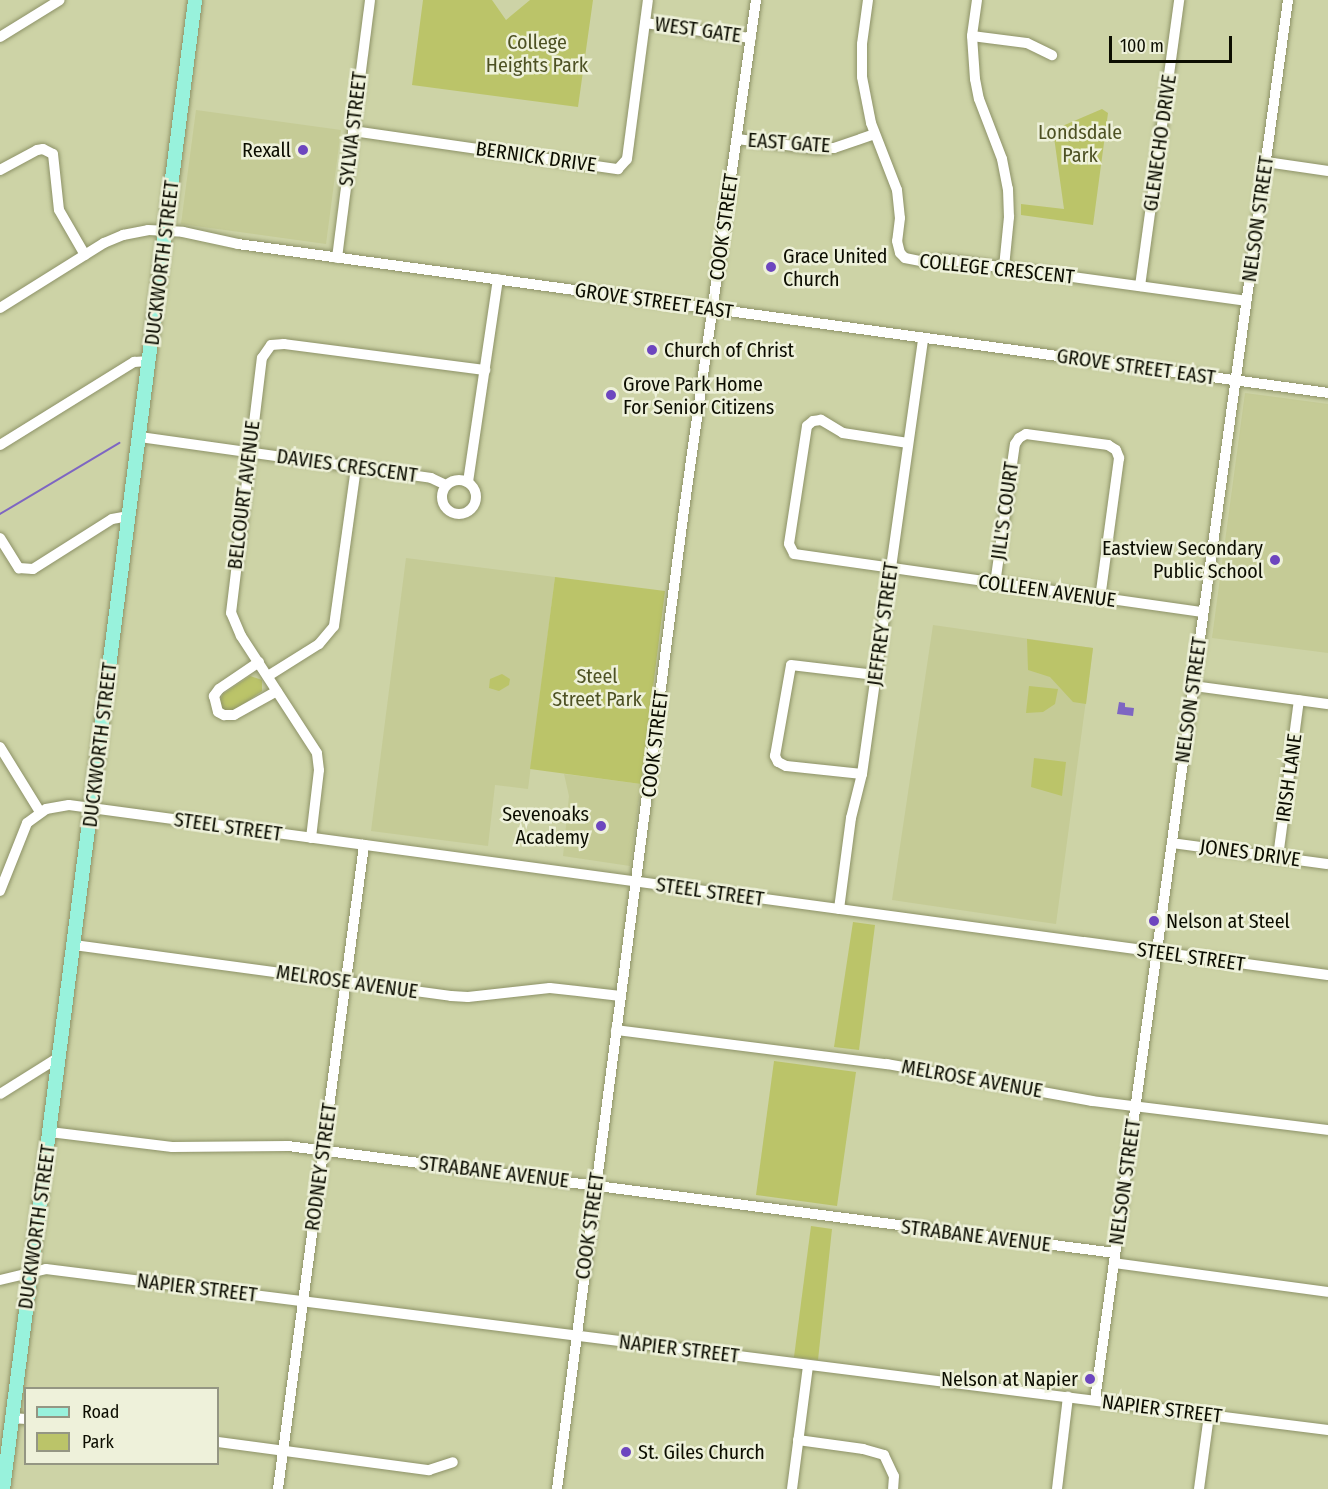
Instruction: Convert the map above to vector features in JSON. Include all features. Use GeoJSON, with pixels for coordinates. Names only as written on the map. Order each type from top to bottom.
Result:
{"type":"FeatureCollection","features":[{"type":"Feature","properties":{"kind":"main road","name":"DUCKWORTH STREET"},"geometry":{"type":"LineString","coordinates":[[3,1489],[19,1418],[31,1271],[195,0]]}},
{"type":"Feature","properties":{"kind":"street","name":"SYLVIA STREET"},"geometry":{"type":"LineString","coordinates":[[337,258],[370,0]]}},
{"type":"Feature","properties":{"kind":"street","name":"BERNICK DRIVE"},"geometry":{"type":"LineString","coordinates":[[353,131],[618,168],[627,159],[648,0]]}},
{"type":"Feature","properties":{"kind":"street","name":"COOK STREET"},"geometry":{"type":"LineString","coordinates":[[556,1489],[712,309],[756,0]]}},
{"type":"Feature","properties":{"kind":"street","name":"COLLEGE CRESCENT"},"geometry":{"type":"LineString","coordinates":[[868,0],[862,77],[875,134],[897,190],[900,218],[897,241],[900,253],[913,260],[948,260],[1246,301]]}},
{"type":"Feature","properties":{"kind":"street"},"geometry":{"type":"LineString","coordinates":[[977,0],[972,36],[973,64],[979,99],[1002,159],[1008,189],[1009,217],[1004,267]]}},
{"type":"Feature","properties":{"kind":"street","name":"GLENECHO DRIVE"},"geometry":{"type":"LineString","coordinates":[[1140,286],[1179,0]]}},
{"type":"Feature","properties":{"kind":"street","name":"NELSON STREET"},"geometry":{"type":"LineString","coordinates":[[1095,1401],[1288,0]]}},
{"type":"Feature","properties":{"kind":"street"},"geometry":{"type":"LineString","coordinates":[[0,37],[56,1]]}},
{"type":"Feature","properties":{"kind":"street","name":"WEST GATE"},"geometry":{"type":"LineString","coordinates":[[645,23],[751,38]]}},
{"type":"Feature","properties":{"kind":"street"},"geometry":{"type":"LineString","coordinates":[[972,36],[1027,43],[1052,56]]}},
{"type":"Feature","properties":{"kind":"street","name":"EAST GATE"},"geometry":{"type":"LineString","coordinates":[[737,139],[834,148],[875,134]]}},
{"type":"Feature","properties":{"kind":"street"},"geometry":{"type":"LineString","coordinates":[[0,170],[37,150],[43,149],[53,154],[59,210],[86,255]]}},
{"type":"Feature","properties":{"kind":"street"},"geometry":{"type":"LineString","coordinates":[[1266,162],[1328,171]]}},
{"type":"Feature","properties":{"kind":"street","name":"GROVE STREET EAST"},"geometry":{"type":"LineString","coordinates":[[0,308],[123,235],[148,230],[164,231],[337,258],[1328,393]]}},
{"type":"Feature","properties":{"kind":"street","name":"DAVIES CRESCENT"},"geometry":{"type":"LineString","coordinates":[[468,482],[498,279]]}},
{"type":"Feature","properties":{"kind":"street","name":"JEFFREY STREET"},"geometry":{"type":"LineString","coordinates":[[839,909],[851,818],[862,774],[923,338]]}},
{"type":"Feature","properties":{"kind":"street","name":"BELCOURT AVENUE"},"geometry":{"type":"LineString","coordinates":[[311,837],[319,770],[317,753],[241,636],[231,613],[262,358],[271,345],[284,344],[485,370]]}},
{"type":"Feature","properties":{"kind":"street"},"geometry":{"type":"LineString","coordinates":[[0,445],[134,362],[150,361]]}},
{"type":"Feature","properties":{"kind":"street","name":"COLLEEN AVENUE"},"geometry":{"type":"LineString","coordinates":[[908,443],[849,435],[821,420],[813,421],[805,432],[795,494],[789,544],[794,554],[1203,612]]}},
{"type":"Feature","properties":{"kind":"street","name":"JILL'S COURT"},"geometry":{"type":"LineString","coordinates":[[995,584],[1015,444],[1026,434],[1108,445],[1116,450],[1119,458],[1100,598]]}},
{"type":"Feature","properties":{"kind":"street","name":"DAVIES CRESCENT"},"geometry":{"type":"LineString","coordinates":[[140,437],[431,478],[446,485]]}},
{"type":"Feature","properties":{"kind":"street"},"geometry":{"type":"LineString","coordinates":[[268,676],[319,644],[334,626],[356,467]]}},
{"type":"Feature","properties":{"kind":"street","name":"DAVIES CRESCENT"},"geometry":{"type":"LineString","coordinates":[[459,479],[468,482],[475,492],[474,503],[461,514],[445,507],[441,496],[446,485],[459,479]]}},
{"type":"Feature","properties":{"kind":"street"},"geometry":{"type":"LineString","coordinates":[[0,538],[19,568],[33,569],[112,519],[129,516]]}},
{"type":"Feature","properties":{"kind":"street"},"geometry":{"type":"LineString","coordinates":[[259,663],[219,689],[214,696],[218,712],[224,716],[234,715],[278,691]]}},
{"type":"Feature","properties":{"kind":"street"},"geometry":{"type":"LineString","coordinates":[[862,774],[786,766],[782,765],[775,756],[791,664],[875,675]]}},
{"type":"Feature","properties":{"kind":"street"},"geometry":{"type":"LineString","coordinates":[[1194,686],[1328,704]]}},
{"type":"Feature","properties":{"kind":"street","name":"IRISH LANE"},"geometry":{"type":"LineString","coordinates":[[1278,857],[1299,700]]}},
{"type":"Feature","properties":{"kind":"street"},"geometry":{"type":"LineString","coordinates":[[0,747],[40,812],[27,823],[0,891]]}},
{"type":"Feature","properties":{"kind":"street","name":"STEEL STREET"},"geometry":{"type":"LineString","coordinates":[[40,812],[59,806],[92,808],[1328,975]]}},
{"type":"Feature","properties":{"kind":"street","name":"JONES DRIVE"},"geometry":{"type":"LineString","coordinates":[[1172,843],[1328,864]]}},
{"type":"Feature","properties":{"kind":"street","name":"RODNEY STREET"},"geometry":{"type":"LineString","coordinates":[[278,1489],[364,845]]}},
{"type":"Feature","properties":{"kind":"street","name":"MELROSE AVENUE"},"geometry":{"type":"LineString","coordinates":[[74,945],[460,997],[550,988],[621,996]]}},
{"type":"Feature","properties":{"kind":"street","name":"MELROSE AVENUE"},"geometry":{"type":"LineString","coordinates":[[616,1030],[887,1064],[1135,1106],[1328,1130]]}},
{"type":"Feature","properties":{"kind":"street"},"geometry":{"type":"LineString","coordinates":[[0,1094],[59,1057]]}},
{"type":"Feature","properties":{"kind":"street","name":"STRABANE AVENUE"},"geometry":{"type":"LineString","coordinates":[[50,1132],[172,1147],[264,1145],[323,1150],[596,1185],[1114,1258],[1328,1292]]}},
{"type":"Feature","properties":{"kind":"street","name":"NAPIER STREET"},"geometry":{"type":"LineString","coordinates":[[0,1280],[46,1269],[1328,1430]]}},
{"type":"Feature","properties":{"kind":"street"},"geometry":{"type":"LineString","coordinates":[[792,1489],[808,1365]]}},
{"type":"Feature","properties":{"kind":"street"},"geometry":{"type":"LineString","coordinates":[[1057,1489],[1068,1397]]}},
{"type":"Feature","properties":{"kind":"street"},"geometry":{"type":"LineString","coordinates":[[1199,1489],[1209,1415]]}},
{"type":"Feature","properties":{"kind":"street"},"geometry":{"type":"LineString","coordinates":[[798,1440],[875,1451],[884,1455],[891,1464],[894,1476],[893,1489]]}},
{"type":"Feature","properties":{"kind":"street"},"geometry":{"type":"LineString","coordinates":[[219,1442],[429,1470],[453,1462]]}},
{"type":"Feature","properties":{"kind":"shaded area"},"geometry":{"type":"Polygon","coordinates":[[[196,110],[341,130],[326,244],[181,224],[196,110]]]}},
{"type":"Feature","properties":{"kind":"shaded area","name":"Eastview Secondary Public School"},"geometry":{"type":"Polygon","coordinates":[[[1245,393],[1328,404],[1328,653],[1212,638],[1245,393]]]}},
{"type":"Feature","properties":{"kind":"shaded area"},"geometry":{"type":"Polygon","coordinates":[[[406,558],[555,577],[528,789],[495,785],[488,846],[371,831],[406,558]]]}},
{"type":"Feature","properties":{"kind":"shaded area"},"geometry":{"type":"Polygon","coordinates":[[[933,625],[1093,648],[1056,924],[892,900],[933,625]]]}},
{"type":"Feature","properties":{"kind":"shaded area"},"geometry":{"type":"Polygon","coordinates":[[[1119,702],[1125,703],[1125,707],[1134,708],[1133,716],[1117,714],[1119,702]]]}},
{"type":"Feature","properties":{"kind":"shaded area","name":"Sevenoaks Academy"},"geometry":{"type":"Polygon","coordinates":[[[564,774],[641,784],[630,866],[563,856],[569,796],[564,774]]]}},
{"type":"Feature","properties":{"kind":"green space","name":"College Heights Park"},"geometry":{"type":"Polygon","coordinates":[[[423,0],[492,0],[506,20],[530,0],[593,0],[578,107],[412,85],[423,0]]]}},
{"type":"Feature","properties":{"kind":"green space","name":"Londsdale Park"},"geometry":{"type":"Polygon","coordinates":[[[1102,109],[1108,113],[1093,225],[1021,215],[1021,204],[1064,209],[1053,130],[1102,109]]]}},
{"type":"Feature","properties":{"kind":"green space","name":"Steel Street Park"},"geometry":{"type":"Polygon","coordinates":[[[555,577],[665,591],[641,784],[530,769],[555,577]]]}},
{"type":"Feature","properties":{"kind":"green space"},"geometry":{"type":"Polygon","coordinates":[[[1027,639],[1093,648],[1086,704],[1073,702],[1050,677],[1028,670],[1027,639]]]}},
{"type":"Feature","properties":{"kind":"green space"},"geometry":{"type":"Polygon","coordinates":[[[502,674],[510,679],[509,685],[499,691],[489,688],[490,679],[502,674]]]}},
{"type":"Feature","properties":{"kind":"green space"},"geometry":{"type":"Polygon","coordinates":[[[250,676],[262,680],[262,691],[233,711],[223,710],[219,703],[223,694],[250,676]]]}},
{"type":"Feature","properties":{"kind":"green space"},"geometry":{"type":"Polygon","coordinates":[[[1029,686],[1058,689],[1055,704],[1043,712],[1026,713],[1029,686]]]}},
{"type":"Feature","properties":{"kind":"green space"},"geometry":{"type":"Polygon","coordinates":[[[1034,758],[1066,762],[1062,796],[1031,787],[1034,758]]]}},
{"type":"Feature","properties":{"kind":"green space"},"geometry":{"type":"Polygon","coordinates":[[[853,922],[875,925],[859,1050],[834,1047],[853,922]]]}},
{"type":"Feature","properties":{"kind":"green space"},"geometry":{"type":"Polygon","coordinates":[[[774,1061],[856,1072],[837,1206],[756,1195],[774,1061]]]}},
{"type":"Feature","properties":{"kind":"green space"},"geometry":{"type":"Polygon","coordinates":[[[811,1226],[832,1229],[818,1360],[794,1357],[811,1226]]]}},
{"type":"Feature","properties":{"kind":"waterway"},"geometry":{"type":"LineString","coordinates":[[0,514],[119,443]]}},
{"type":"Feature","properties":{"kind":"place","name":"Rexall"},"geometry":{"type":"Point","coordinates":[303,150]}},
{"type":"Feature","properties":{"kind":"place","name":"Grace United Church"},"geometry":{"type":"Point","coordinates":[771,267]}},
{"type":"Feature","properties":{"kind":"place","name":"Church of Christ"},"geometry":{"type":"Point","coordinates":[652,350]}},
{"type":"Feature","properties":{"kind":"place","name":"Grove Park Home For Senior Citizens"},"geometry":{"type":"Point","coordinates":[611,395]}},
{"type":"Feature","properties":{"kind":"place","name":"Eastview Secondary Public School"},"geometry":{"type":"Point","coordinates":[1275,560]}},
{"type":"Feature","properties":{"kind":"place","name":"Sevenoaks Academy"},"geometry":{"type":"Point","coordinates":[601,826]}},
{"type":"Feature","properties":{"kind":"place","name":"Nelson at Steel"},"geometry":{"type":"Point","coordinates":[1154,921]}},
{"type":"Feature","properties":{"kind":"place","name":"Nelson at Napier"},"geometry":{"type":"Point","coordinates":[1090,1379]}},
{"type":"Feature","properties":{"kind":"place","name":"St. Giles Church"},"geometry":{"type":"Point","coordinates":[626,1452]}}]}
